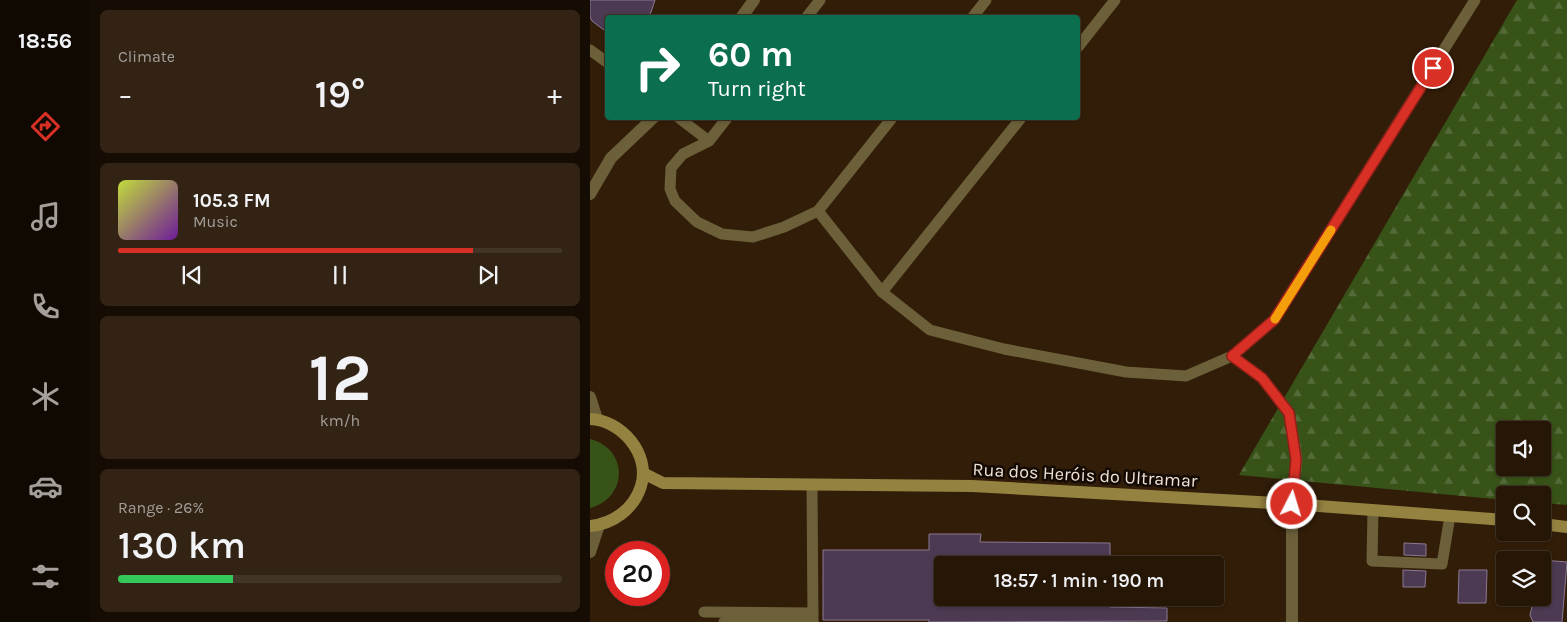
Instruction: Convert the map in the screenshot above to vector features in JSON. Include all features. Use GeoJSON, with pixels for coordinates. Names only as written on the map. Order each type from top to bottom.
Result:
{"type":"FeatureCollection","features":[{"type":"Feature","properties":{"kind":"main road"},"geometry":{"type":"LineString","coordinates":[[594,419],[613,424],[626,434],[636,447],[643,473],[642,485],[630,506],[611,522],[595,526]]}},
{"type":"Feature","properties":{"kind":"main road"},"geometry":{"type":"LineString","coordinates":[[643,473],[663,484]]}},
{"type":"Feature","properties":{"kind":"main road","name":"Rua dos Heróis do Ultramar"},"geometry":{"type":"LineString","coordinates":[[663,484],[972,486],[1292,504],[1496,519]]}},
{"type":"Feature","properties":{"kind":"main road"},"geometry":{"type":"LineString","coordinates":[[636,496],[663,484]]}},
{"type":"Feature","properties":{"kind":"main road"},"geometry":{"type":"LineString","coordinates":[[1551,525],[1567,527]]}},
{"type":"Feature","properties":{"kind":"street"},"geometry":{"type":"LineString","coordinates":[[743,15],[754,0]]}},
{"type":"Feature","properties":{"kind":"street"},"geometry":{"type":"LineString","coordinates":[[590,194],[611,158],[651,120]]}},
{"type":"Feature","properties":{"kind":"street"},"geometry":{"type":"LineString","coordinates":[[590,397],[594,419]]}},
{"type":"Feature","properties":{"kind":"street"},"geometry":{"type":"LineString","coordinates":[[1292,504],[1292,622]]}},
{"type":"Feature","properties":{"kind":"street"},"geometry":{"type":"LineString","coordinates":[[590,552],[595,526]]}},
{"type":"Feature","properties":{"kind":"lane"},"geometry":{"type":"LineString","coordinates":[[808,15],[820,0]]}},
{"type":"Feature","properties":{"kind":"lane"},"geometry":{"type":"LineString","coordinates":[[974,15],[986,0]]}},
{"type":"Feature","properties":{"kind":"lane"},"geometry":{"type":"LineString","coordinates":[[1080,44],[1115,0]]}},
{"type":"Feature","properties":{"kind":"lane"},"geometry":{"type":"LineString","coordinates":[[818,211],[882,292],[930,330],[1004,349],[1126,372],[1186,376],[1232,356],[1274,320],[1475,0]]}},
{"type":"Feature","properties":{"kind":"lane"},"geometry":{"type":"LineString","coordinates":[[590,50],[605,61]]}},
{"type":"Feature","properties":{"kind":"lane"},"geometry":{"type":"LineString","coordinates":[[682,120],[709,141]]}},
{"type":"Feature","properties":{"kind":"lane"},"geometry":{"type":"LineString","coordinates":[[726,120],[709,141],[683,154],[671,168],[670,188],[675,201],[697,222],[722,234],[753,237],[818,211],[890,120]]}},
{"type":"Feature","properties":{"kind":"lane"},"geometry":{"type":"LineString","coordinates":[[882,292],[1019,120]]}},
{"type":"Feature","properties":{"kind":"lane"},"geometry":{"type":"LineString","coordinates":[[1232,356],[1262,378],[1289,413],[1296,459],[1292,504]]}},
{"type":"Feature","properties":{"kind":"lane"},"geometry":{"type":"LineString","coordinates":[[812,485],[813,619]]}},
{"type":"Feature","properties":{"kind":"lane"},"geometry":{"type":"LineString","coordinates":[[1373,510],[1372,561],[1442,564],[1450,516]]}},
{"type":"Feature","properties":{"kind":"lane"},"geometry":{"type":"LineString","coordinates":[[704,612],[813,619]]}},
{"type":"Feature","properties":{"kind":"lane"},"geometry":{"type":"LineString","coordinates":[[724,622],[813,619]]}},
{"type":"Feature","properties":{"kind":"green space"},"geometry":{"type":"Polygon","coordinates":[[[1517,0],[1567,0],[1567,505],[1551,504],[1551,486],[1496,486],[1496,499],[1239,475],[1517,0]]]}},
{"type":"Feature","properties":{"kind":"green space"},"geometry":{"type":"Polygon","coordinates":[[[590,439],[603,444],[612,453],[617,463],[619,474],[612,494],[603,503],[590,508],[590,439]]]}},
{"type":"Feature","properties":{"kind":"building"},"geometry":{"type":"Polygon","coordinates":[[[590,0],[655,0],[650,15],[605,15],[605,31],[592,21],[590,17],[590,0]]]}},
{"type":"Feature","properties":{"kind":"building"},"geometry":{"type":"Polygon","coordinates":[[[929,534],[981,534],[980,542],[1110,543],[1110,556],[934,556],[934,606],[1110,606],[1167,608],[1167,621],[929,622],[929,620],[823,620],[823,550],[929,550],[929,534]]]}},
{"type":"Feature","properties":{"kind":"building"},"geometry":{"type":"Polygon","coordinates":[[[1404,543],[1426,544],[1426,556],[1404,555],[1404,543]]]}},
{"type":"Feature","properties":{"kind":"building"},"geometry":{"type":"Polygon","coordinates":[[[1551,561],[1567,562],[1562,622],[1533,622],[1530,615],[1532,606],[1551,606],[1551,561]]]}},
{"type":"Feature","properties":{"kind":"building"},"geometry":{"type":"Polygon","coordinates":[[[1403,570],[1426,571],[1425,587],[1403,587],[1403,570]]]}},
{"type":"Feature","properties":{"kind":"building"},"geometry":{"type":"Polygon","coordinates":[[[1459,570],[1487,570],[1486,603],[1458,603],[1459,570]]]}},
{"type":"Feature","properties":{"kind":"slow traffic"},"geometry":{"type":"LineString","coordinates":[[1275,319],[1331,230]]}},
{"type":"Feature","properties":{"kind":"route"},"geometry":{"type":"LineString","coordinates":[[1292,504],[1296,459],[1289,413],[1262,378],[1232,356],[1274,320],[1433,68]]}}]}
